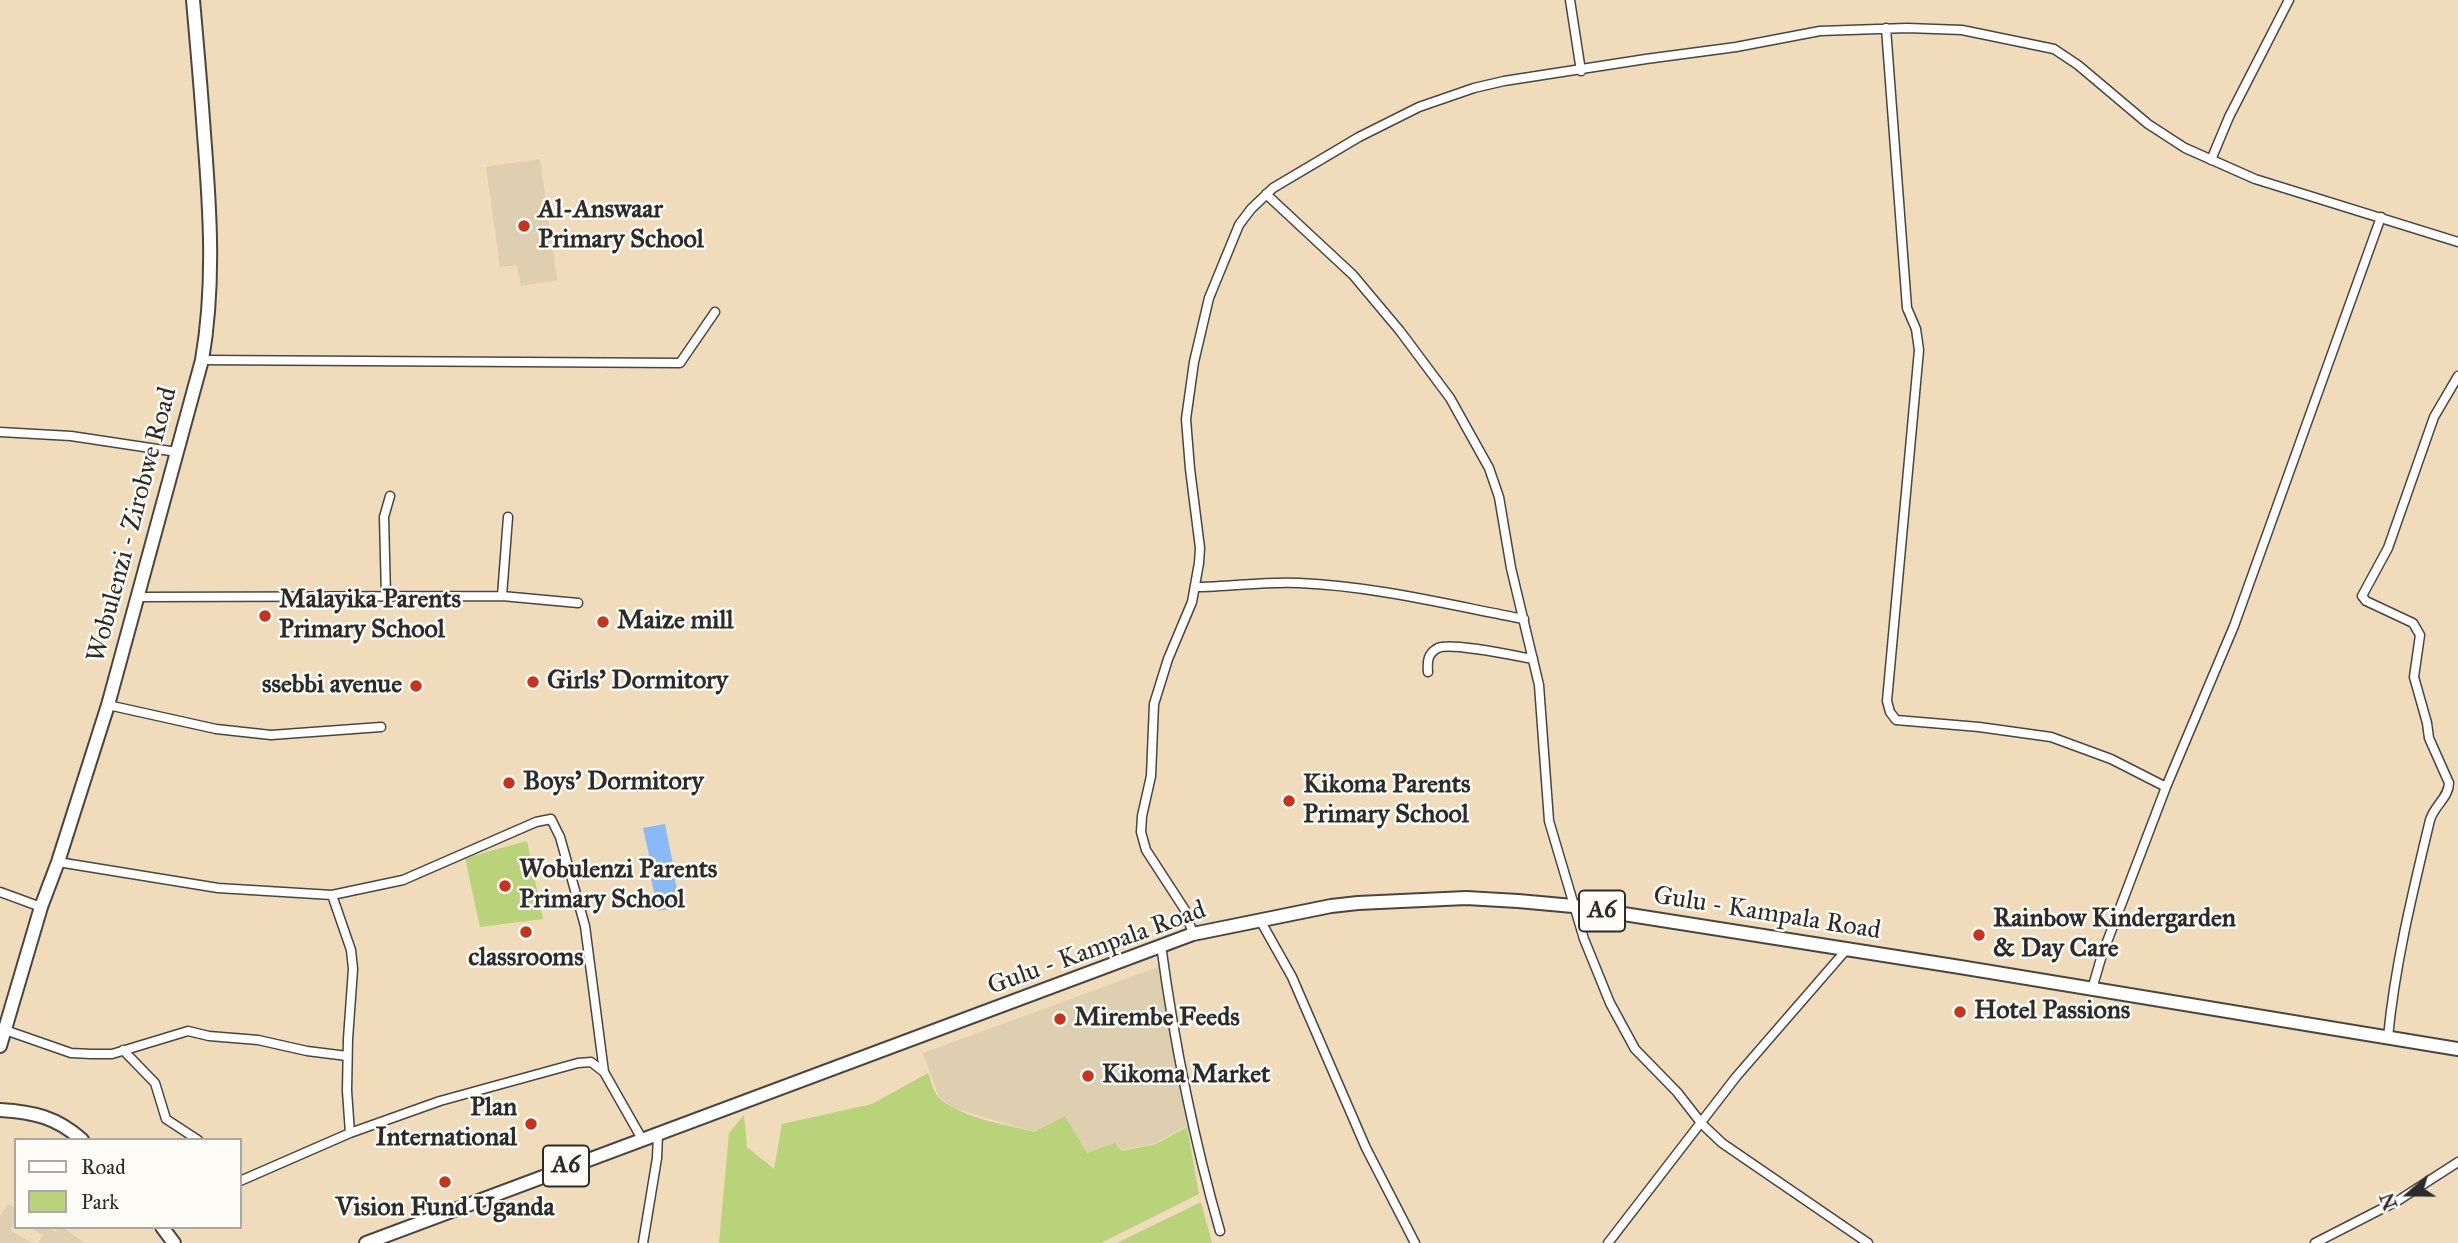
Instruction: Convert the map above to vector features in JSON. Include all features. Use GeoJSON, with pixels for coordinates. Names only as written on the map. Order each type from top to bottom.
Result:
{"type":"FeatureCollection","features":[{"type":"Feature","properties":{"kind":"main road","name":"Wobulenzi - Zirobwe Road"},"geometry":{"type":"LineString","coordinates":[[0,1046],[41,908],[108,705],[202,360],[209,280],[209,197],[193,0]]}},
{"type":"Feature","properties":{"kind":"main road","name":"Gulu - Kampala Road"},"geometry":{"type":"LineString","coordinates":[[366,1243],[1161,945],[1193,934],[1331,906],[1466,898],[1573,906],[2458,1049]]}},
{"type":"Feature","properties":{"kind":"main road"},"geometry":{"type":"LineString","coordinates":[[0,1110],[41,1116],[61,1123],[80,1138]]}},
{"type":"Feature","properties":{"kind":"street"},"geometry":{"type":"LineString","coordinates":[[1570,0],[1581,71]]}},
{"type":"Feature","properties":{"kind":"street"},"geometry":{"type":"LineString","coordinates":[[2211,160],[2229,117],[2289,0]]}},
{"type":"Feature","properties":{"kind":"street"},"geometry":{"type":"LineString","coordinates":[[1886,29],[1907,308],[1916,329],[1919,350],[1888,701],[1890,712],[1896,720],[2051,737],[2111,759],[2165,788]]}},
{"type":"Feature","properties":{"kind":"street"},"geometry":{"type":"LineString","coordinates":[[1193,934],[1185,910],[1146,850],[1141,832],[1151,776],[1154,705],[1168,659],[1196,587],[1200,548],[1186,419],[1189,387],[1209,298],[1239,225],[1266,194],[1291,176],[1359,137],[1419,107],[1474,88],[1541,75],[1736,47],[1819,31],[1962,30],[2054,49],[2078,65],[2148,124],[2185,148],[2255,179],[2458,242]]}},
{"type":"Feature","properties":{"kind":"street"},"geometry":{"type":"LineString","coordinates":[[1266,194],[1353,275],[1400,331],[1450,398],[1492,478],[1504,519],[1511,568],[1539,685],[1549,821],[1573,906],[1601,983],[1622,1028],[1635,1049],[1722,1143],[1868,1243]]}},
{"type":"Feature","properties":{"kind":"street"},"geometry":{"type":"LineString","coordinates":[[2092,989],[2102,955],[2165,788],[2234,626],[2381,217]]}},
{"type":"Feature","properties":{"kind":"street"},"geometry":{"type":"LineString","coordinates":[[202,360],[680,363],[715,312]]}},
{"type":"Feature","properties":{"kind":"street"},"geometry":{"type":"LineString","coordinates":[[2388,1037],[2390,1010],[2432,811],[2449,791],[2449,783],[2429,738],[2414,677],[2419,653],[2418,630],[2413,623],[2366,601],[2362,596],[2388,548],[2434,417],[2458,376]]}},
{"type":"Feature","properties":{"kind":"street"},"geometry":{"type":"LineString","coordinates":[[0,432],[71,436],[177,452]]}},
{"type":"Feature","properties":{"kind":"street"},"geometry":{"type":"LineString","coordinates":[[386,596],[384,517],[390,496]]}},
{"type":"Feature","properties":{"kind":"street"},"geometry":{"type":"LineString","coordinates":[[502,596],[508,517]]}},
{"type":"Feature","properties":{"kind":"street"},"geometry":{"type":"LineString","coordinates":[[1196,587],[1298,583],[1331,586],[1524,619]]}},
{"type":"Feature","properties":{"kind":"street"},"geometry":{"type":"LineString","coordinates":[[138,597],[502,596],[578,603]]}},
{"type":"Feature","properties":{"kind":"street"},"geometry":{"type":"LineString","coordinates":[[1428,672],[1430,654],[1444,646],[1533,659]]}},
{"type":"Feature","properties":{"kind":"street"},"geometry":{"type":"LineString","coordinates":[[108,705],[216,729],[271,735],[381,727]]}},
{"type":"Feature","properties":{"kind":"street"},"geometry":{"type":"LineString","coordinates":[[58,862],[218,888],[332,895],[403,880],[544,819],[551,819],[560,837],[586,926],[604,1072],[642,1139]]}},
{"type":"Feature","properties":{"kind":"street"},"geometry":{"type":"LineString","coordinates":[[0,892],[41,908]]}},
{"type":"Feature","properties":{"kind":"street"},"geometry":{"type":"LineString","coordinates":[[332,895],[351,950],[354,969],[347,1056],[350,1133]]}},
{"type":"Feature","properties":{"kind":"street"},"geometry":{"type":"LineString","coordinates":[[1260,919],[1304,1004],[1366,1148],[1415,1243]]}},
{"type":"Feature","properties":{"kind":"street"},"geometry":{"type":"LineString","coordinates":[[1161,945],[1186,1094],[1205,1181],[1220,1231]]}},
{"type":"Feature","properties":{"kind":"street"},"geometry":{"type":"LineString","coordinates":[[1608,1243],[1736,1077],[1847,949]]}},
{"type":"Feature","properties":{"kind":"street"},"geometry":{"type":"LineString","coordinates":[[5,1030],[71,1053],[112,1054],[188,1031],[347,1056]]}},
{"type":"Feature","properties":{"kind":"street"},"geometry":{"type":"LineString","coordinates":[[123,1050],[155,1083],[166,1119],[195,1138]]}},
{"type":"Feature","properties":{"kind":"street"},"geometry":{"type":"LineString","coordinates":[[242,1180],[350,1133],[440,1101],[578,1063],[591,1062],[604,1072]]}},
{"type":"Feature","properties":{"kind":"street"},"geometry":{"type":"LineString","coordinates":[[643,1243],[657,1158],[657,1134]]}},
{"type":"Feature","properties":{"kind":"street"},"geometry":{"type":"LineString","coordinates":[[2315,1243],[2399,1200],[2458,1162]]}},
{"type":"Feature","properties":{"kind":"shaded area"},"geometry":{"type":"Polygon","coordinates":[[[540,159],[557,280],[521,286],[517,265],[500,267],[486,167],[540,159]]]}},
{"type":"Feature","properties":{"kind":"shaded area","name":"Kikoma Market"},"geometry":{"type":"Polygon","coordinates":[[[1161,966],[1184,1094],[1186,1126],[1156,1143],[1122,1150],[1115,1143],[1087,1153],[1065,1116],[1034,1132],[953,1108],[939,1097],[923,1053],[1161,966]]]}},
{"type":"Feature","properties":{"kind":"shaded area"},"geometry":{"type":"Polygon","coordinates":[[[8,1204],[14,1207],[14,1223],[10,1230],[32,1243],[0,1243],[0,1216],[8,1204]]]}},
{"type":"Feature","properties":{"kind":"shaded area"},"geometry":{"type":"Polygon","coordinates":[[[32,1229],[51,1229],[56,1232],[58,1229],[66,1229],[84,1243],[38,1243],[43,1235],[32,1229]]]}},
{"type":"Feature","properties":{"kind":"green space"},"geometry":{"type":"Polygon","coordinates":[[[527,841],[543,919],[480,927],[465,858],[527,841]]]}},
{"type":"Feature","properties":{"kind":"green space"},"geometry":{"type":"Polygon","coordinates":[[[928,1073],[936,1094],[944,1102],[982,1119],[1034,1132],[1065,1116],[1087,1153],[1115,1143],[1122,1151],[1156,1144],[1187,1127],[1199,1194],[1101,1243],[719,1243],[729,1133],[744,1115],[747,1147],[774,1169],[782,1124],[872,1104],[928,1073]]]}},
{"type":"Feature","properties":{"kind":"green space"},"geometry":{"type":"Polygon","coordinates":[[[1201,1202],[1212,1243],[1117,1243],[1201,1202]]]}},
{"type":"Feature","properties":{"kind":"water"},"geometry":{"type":"Polygon","coordinates":[[[665,824],[673,864],[652,869],[643,828],[665,824]]]}},
{"type":"Feature","properties":{"kind":"water"},"geometry":{"type":"Polygon","coordinates":[[[673,869],[680,907],[658,911],[650,874],[673,869]]]}},
{"type":"Feature","properties":{"kind":"place","name":"Al-Answaar Primary School"},"geometry":{"type":"Point","coordinates":[524,226]}},
{"type":"Feature","properties":{"kind":"place","name":"Malayika Parents Primary School"},"geometry":{"type":"Point","coordinates":[265,616]}},
{"type":"Feature","properties":{"kind":"place","name":"Maize mill"},"geometry":{"type":"Point","coordinates":[603,622]}},
{"type":"Feature","properties":{"kind":"place","name":"Girls' Dormitory"},"geometry":{"type":"Point","coordinates":[533,682]}},
{"type":"Feature","properties":{"kind":"place","name":"ssebbi avenue"},"geometry":{"type":"Point","coordinates":[416,686]}},
{"type":"Feature","properties":{"kind":"place","name":"Boys' Dormitory"},"geometry":{"type":"Point","coordinates":[509,783]}},
{"type":"Feature","properties":{"kind":"place","name":"Kikoma Parents Primary School"},"geometry":{"type":"Point","coordinates":[1289,801]}},
{"type":"Feature","properties":{"kind":"place","name":"Wobulenzi Parents Primary School"},"geometry":{"type":"Point","coordinates":[505,886]}},
{"type":"Feature","properties":{"kind":"place","name":"classrooms"},"geometry":{"type":"Point","coordinates":[526,932]}},
{"type":"Feature","properties":{"kind":"place","name":"Rainbow Kindergarden & Day Care"},"geometry":{"type":"Point","coordinates":[1979,935]}},
{"type":"Feature","properties":{"kind":"place","name":"Hotel Passions"},"geometry":{"type":"Point","coordinates":[1960,1012]}},
{"type":"Feature","properties":{"kind":"place","name":"Mirembe Feeds"},"geometry":{"type":"Point","coordinates":[1060,1019]}},
{"type":"Feature","properties":{"kind":"place","name":"Kikoma Market"},"geometry":{"type":"Point","coordinates":[1088,1076]}},
{"type":"Feature","properties":{"kind":"place","name":"Plan International"},"geometry":{"type":"Point","coordinates":[531,1124]}},
{"type":"Feature","properties":{"kind":"place","name":"Vision Fund Uganda"},"geometry":{"type":"Point","coordinates":[445,1182]}}]}
